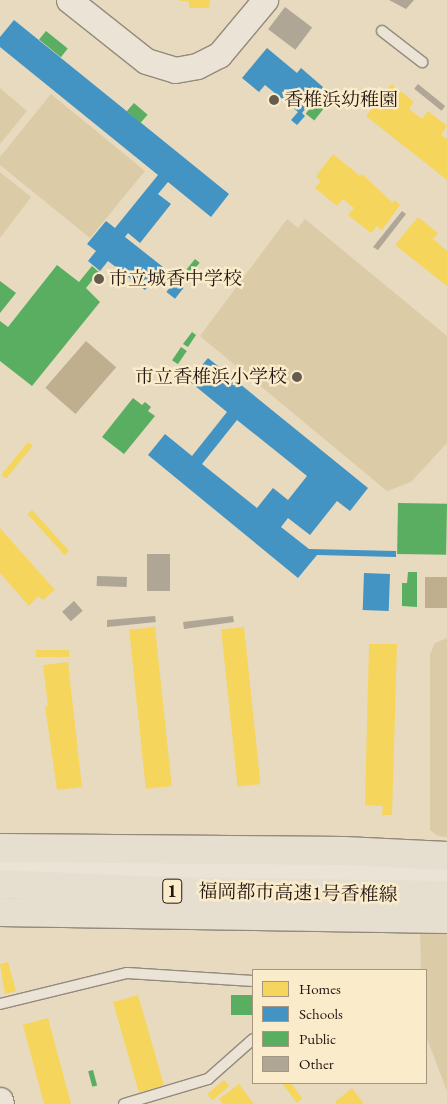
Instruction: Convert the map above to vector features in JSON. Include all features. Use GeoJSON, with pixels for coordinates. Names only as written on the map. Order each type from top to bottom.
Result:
{"type":"FeatureCollection","features":[{"type":"Feature","properties":{"kind":"highway"},"geometry":{"type":"LineString","coordinates":[[0,848],[344,851],[447,856]]}},
{"type":"Feature","properties":{"kind":"highway","name":"福岡都市高速1号香椎線"},"geometry":{"type":"LineString","coordinates":[[0,865],[447,872]]}},
{"type":"Feature","properties":{"kind":"highway","name":"福岡都市高速1号香椎線"},"geometry":{"type":"LineString","coordinates":[[0,884],[161,891],[447,895]]}},
{"type":"Feature","properties":{"kind":"highway"},"geometry":{"type":"LineString","coordinates":[[0,912],[447,919]]}},
{"type":"Feature","properties":{"kind":"street"},"geometry":{"type":"LineString","coordinates":[[69,0],[146,61],[175,70],[197,66],[219,55],[261,1]]}},
{"type":"Feature","properties":{"kind":"street"},"geometry":{"type":"LineString","coordinates":[[0,865],[447,877]]}},
{"type":"Feature","properties":{"kind":"street"},"geometry":{"type":"LineString","coordinates":[[0,891],[188,898],[447,901]]}},
{"type":"Feature","properties":{"kind":"street"},"geometry":{"type":"LineString","coordinates":[[0,1100],[1,1104]]}},
{"type":"Feature","properties":{"kind":"lane"},"geometry":{"type":"LineString","coordinates":[[382,30],[422,62]]}},
{"type":"Feature","properties":{"kind":"lane"},"geometry":{"type":"LineString","coordinates":[[0,1004],[127,973],[252,981]]}},
{"type":"Feature","properties":{"kind":"lane"},"geometry":{"type":"LineString","coordinates":[[124,1104],[208,1079],[252,1040]]}},
{"type":"Feature","properties":{"kind":"shaded area"},"geometry":{"type":"Polygon","coordinates":[[[0,88],[27,111],[0,144],[0,88]]]}},
{"type":"Feature","properties":{"kind":"shaded area"},"geometry":{"type":"Polygon","coordinates":[[[51,94],[145,171],[90,238],[0,165],[0,157],[51,94]]]}},
{"type":"Feature","properties":{"kind":"shaded area"},"geometry":{"type":"Polygon","coordinates":[[[0,172],[31,197],[0,238],[0,172]]]}},
{"type":"Feature","properties":{"kind":"shaded area"},"geometry":{"type":"Polygon","coordinates":[[[287,219],[298,228],[305,219],[447,336],[447,443],[411,482],[387,491],[200,336],[287,219]]]}},
{"type":"Feature","properties":{"kind":"shaded area"},"geometry":{"type":"Polygon","coordinates":[[[86,341],[116,367],[76,414],[45,388],[86,341]]]}},
{"type":"Feature","properties":{"kind":"shaded area"},"geometry":{"type":"Polygon","coordinates":[[[425,577],[447,577],[447,608],[425,608],[425,577]]]}},
{"type":"Feature","properties":{"kind":"shaded area"},"geometry":{"type":"Polygon","coordinates":[[[447,638],[447,837],[438,836],[430,830],[430,654],[435,643],[447,638]]]}},
{"type":"Feature","properties":{"kind":"shaded area"},"geometry":{"type":"Polygon","coordinates":[[[420,932],[447,933],[447,1091],[427,1039],[427,969],[421,969],[420,932]]]}},
{"type":"Feature","properties":{"kind":"building: Homes"},"geometry":{"type":"Polygon","coordinates":[[[177,0],[210,0],[209,8],[189,8],[189,2],[177,0]]]}},
{"type":"Feature","properties":{"kind":"building: Homes"},"geometry":{"type":"Polygon","coordinates":[[[392,84],[414,102],[409,109],[422,119],[428,111],[447,126],[441,135],[447,139],[447,180],[366,116],[392,84]]]}},
{"type":"Feature","properties":{"kind":"building: Homes"},"geometry":{"type":"Polygon","coordinates":[[[333,154],[360,176],[362,174],[393,203],[395,200],[400,205],[382,230],[377,226],[371,233],[348,215],[354,208],[343,199],[337,206],[315,188],[321,181],[316,176],[333,154]]]}},
{"type":"Feature","properties":{"kind":"building: Homes"},"geometry":{"type":"Polygon","coordinates":[[[418,217],[438,233],[433,239],[447,251],[447,286],[395,245],[418,217]]]}},
{"type":"Feature","properties":{"kind":"building: Homes"},"geometry":{"type":"Polygon","coordinates":[[[28,442],[33,446],[6,478],[2,475],[28,442]]]}},
{"type":"Feature","properties":{"kind":"building: Homes"},"geometry":{"type":"Polygon","coordinates":[[[32,510],[69,551],[64,555],[28,514],[32,510]]]}},
{"type":"Feature","properties":{"kind":"building: Homes"},"geometry":{"type":"Polygon","coordinates":[[[0,528],[55,590],[43,600],[38,596],[29,606],[0,573],[0,528]]]}},
{"type":"Feature","properties":{"kind":"building: Homes"},"geometry":{"type":"Polygon","coordinates":[[[155,627],[172,786],[146,789],[129,630],[155,627]]]}},
{"type":"Feature","properties":{"kind":"building: Homes"},"geometry":{"type":"Polygon","coordinates":[[[244,627],[261,784],[238,787],[221,629],[244,627]]]}},
{"type":"Feature","properties":{"kind":"building: Homes"},"geometry":{"type":"Polygon","coordinates":[[[369,644],[397,644],[392,815],[382,815],[383,806],[365,805],[369,644]]]}},
{"type":"Feature","properties":{"kind":"building: Homes"},"geometry":{"type":"Polygon","coordinates":[[[36,650],[69,650],[69,657],[36,657],[36,650]]]}},
{"type":"Feature","properties":{"kind":"building: Homes"},"geometry":{"type":"Polygon","coordinates":[[[68,662],[82,787],[57,790],[45,706],[48,706],[43,665],[68,662]]]}},
{"type":"Feature","properties":{"kind":"building: Homes"},"geometry":{"type":"Polygon","coordinates":[[[8,962],[16,991],[5,994],[0,964],[8,962]]]}},
{"type":"Feature","properties":{"kind":"building: Homes"},"geometry":{"type":"Polygon","coordinates":[[[138,995],[164,1085],[139,1093],[113,1002],[138,995]]]}},
{"type":"Feature","properties":{"kind":"building: Homes"},"geometry":{"type":"Polygon","coordinates":[[[48,1018],[71,1104],[44,1104],[23,1025],[48,1018]]]}},
{"type":"Feature","properties":{"kind":"building: Homes"},"geometry":{"type":"Polygon","coordinates":[[[224,1080],[229,1086],[212,1100],[207,1094],[224,1080]]]}},
{"type":"Feature","properties":{"kind":"building: Homes"},"geometry":{"type":"Polygon","coordinates":[[[239,1084],[254,1104],[223,1104],[219,1099],[239,1084]]]}},
{"type":"Feature","properties":{"kind":"building: Homes"},"geometry":{"type":"Polygon","coordinates":[[[283,1084],[292,1084],[302,1098],[297,1103],[283,1084]]]}},
{"type":"Feature","properties":{"kind":"building: Homes"},"geometry":{"type":"Polygon","coordinates":[[[352,1088],[364,1104],[336,1104],[335,1102],[352,1088]]]}},
{"type":"Feature","properties":{"kind":"building: Schools"},"geometry":{"type":"Polygon","coordinates":[[[14,20],[229,194],[211,217],[168,182],[158,194],[171,204],[140,243],[128,233],[125,237],[163,267],[145,290],[108,261],[100,271],[88,261],[96,251],[87,244],[106,221],[115,228],[158,175],[0,47],[0,37],[14,20]]]}},
{"type":"Feature","properties":{"kind":"building: Schools"},"geometry":{"type":"Polygon","coordinates":[[[267,48],[297,73],[301,68],[323,87],[302,113],[305,116],[297,125],[291,120],[298,112],[265,85],[259,92],[242,78],[267,48]]]}},
{"type":"Feature","properties":{"kind":"building: Schools"},"geometry":{"type":"Polygon","coordinates":[[[175,281],[184,288],[175,299],[166,292],[175,281]]]}},
{"type":"Feature","properties":{"kind":"building: Schools"},"geometry":{"type":"Polygon","coordinates":[[[208,358],[368,488],[350,511],[337,501],[310,535],[288,518],[281,527],[309,549],[396,551],[396,557],[317,555],[298,578],[148,455],[165,434],[192,456],[227,412],[189,381],[208,358]],[[237,420],[202,464],[257,508],[273,488],[288,500],[307,476],[237,420]]]}},
{"type":"Feature","properties":{"kind":"building: Schools"},"geometry":{"type":"Polygon","coordinates":[[[364,573],[390,574],[389,611],[363,610],[364,573]]]}},
{"type":"Feature","properties":{"kind":"building: Public"},"geometry":{"type":"Polygon","coordinates":[[[46,31],[68,49],[61,57],[39,40],[46,31]]]}},
{"type":"Feature","properties":{"kind":"building: Public"},"geometry":{"type":"Polygon","coordinates":[[[326,88],[335,95],[331,99],[323,92],[326,88]]]}},
{"type":"Feature","properties":{"kind":"building: Public"},"geometry":{"type":"Polygon","coordinates":[[[318,98],[327,105],[314,121],[306,114],[318,98]]]}},
{"type":"Feature","properties":{"kind":"building: Public"},"geometry":{"type":"Polygon","coordinates":[[[134,103],[148,115],[140,123],[127,111],[134,103]]]}},
{"type":"Feature","properties":{"kind":"building: Public"},"geometry":{"type":"Polygon","coordinates":[[[195,259],[200,263],[188,277],[184,273],[195,259]]]}},
{"type":"Feature","properties":{"kind":"building: Public"},"geometry":{"type":"Polygon","coordinates":[[[57,265],[79,282],[92,266],[99,272],[86,288],[100,302],[32,386],[0,361],[0,321],[8,327],[57,265]]]}},
{"type":"Feature","properties":{"kind":"building: Public"},"geometry":{"type":"Polygon","coordinates":[[[0,281],[16,293],[0,313],[0,281]]]}},
{"type":"Feature","properties":{"kind":"building: Public"},"geometry":{"type":"Polygon","coordinates":[[[192,332],[196,335],[188,347],[183,344],[192,332]]]}},
{"type":"Feature","properties":{"kind":"building: Public"},"geometry":{"type":"Polygon","coordinates":[[[181,347],[187,351],[178,364],[172,360],[181,347]]]}},
{"type":"Feature","properties":{"kind":"building: Public"},"geometry":{"type":"Polygon","coordinates":[[[133,398],[142,405],[145,402],[151,407],[148,411],[155,416],[124,454],[102,437],[133,398]]]}},
{"type":"Feature","properties":{"kind":"building: Public"},"geometry":{"type":"Polygon","coordinates":[[[398,503],[447,504],[446,555],[397,554],[398,503]]]}},
{"type":"Feature","properties":{"kind":"building: Public"},"geometry":{"type":"Polygon","coordinates":[[[408,572],[417,572],[417,607],[402,606],[402,583],[407,583],[408,572]]]}},
{"type":"Feature","properties":{"kind":"building: Public"},"geometry":{"type":"Polygon","coordinates":[[[231,995],[252,995],[252,1015],[231,1015],[231,995]]]}},
{"type":"Feature","properties":{"kind":"building: Public"},"geometry":{"type":"Polygon","coordinates":[[[93,1070],[97,1085],[92,1087],[88,1071],[93,1070]]]}},
{"type":"Feature","properties":{"kind":"building: Other"},"geometry":{"type":"Polygon","coordinates":[[[389,0],[414,0],[406,9],[389,0]]]}},
{"type":"Feature","properties":{"kind":"building: Other"},"geometry":{"type":"Polygon","coordinates":[[[285,7],[312,27],[295,50],[268,29],[285,7]]]}},
{"type":"Feature","properties":{"kind":"building: Other"},"geometry":{"type":"Polygon","coordinates":[[[418,84],[445,106],[441,111],[414,89],[418,84]]]}},
{"type":"Feature","properties":{"kind":"building: Other"},"geometry":{"type":"Polygon","coordinates":[[[402,211],[406,214],[378,250],[373,247],[402,211]]]}},
{"type":"Feature","properties":{"kind":"building: Other"},"geometry":{"type":"Polygon","coordinates":[[[147,554],[170,554],[170,591],[147,591],[147,554]]]}},
{"type":"Feature","properties":{"kind":"building: Other"},"geometry":{"type":"Polygon","coordinates":[[[97,576],[127,577],[127,587],[97,586],[97,576]]]}},
{"type":"Feature","properties":{"kind":"building: Other"},"geometry":{"type":"Polygon","coordinates":[[[74,601],[83,611],[71,621],[62,612],[74,601]]]}},
{"type":"Feature","properties":{"kind":"building: Other"},"geometry":{"type":"Polygon","coordinates":[[[155,616],[156,622],[107,627],[107,620],[155,616]]]}},
{"type":"Feature","properties":{"kind":"building: Other"},"geometry":{"type":"Polygon","coordinates":[[[233,616],[234,622],[184,629],[183,622],[233,616]]]}},
{"type":"Feature","properties":{"kind":"place","name":"香椎浜幼稚園"},"geometry":{"type":"Point","coordinates":[274,100]}},
{"type":"Feature","properties":{"kind":"place","name":"市立城香中学校"},"geometry":{"type":"Point","coordinates":[99,279]}},
{"type":"Feature","properties":{"kind":"place","name":"市立香椎浜小学校"},"geometry":{"type":"Point","coordinates":[297,377]}}]}
